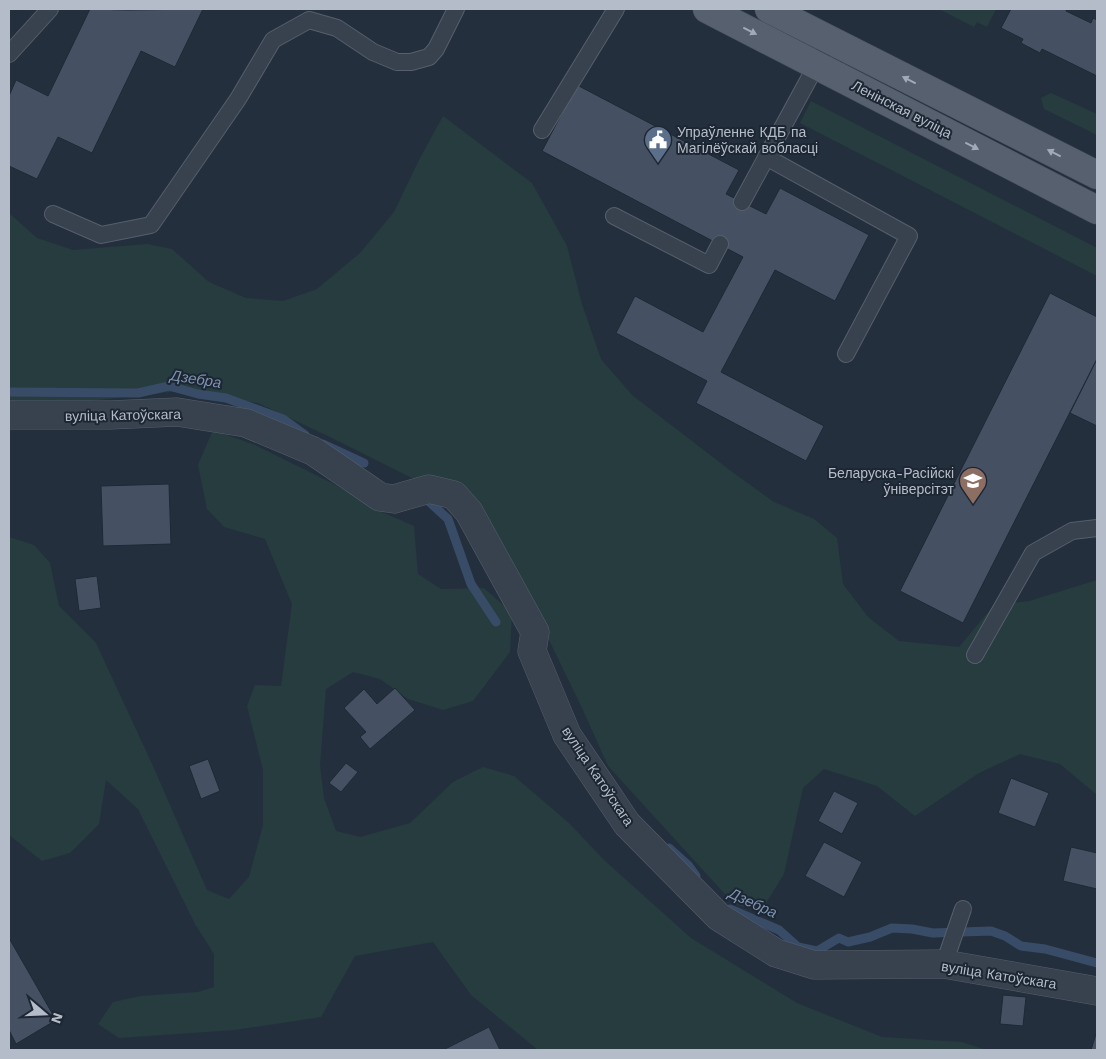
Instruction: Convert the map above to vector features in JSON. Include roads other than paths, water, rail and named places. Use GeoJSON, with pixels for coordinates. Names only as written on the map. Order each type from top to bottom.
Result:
{"type":"FeatureCollection","features":[{"type":"Feature","properties":{"kind":"main road","name":"Ленінская вуліца"},"geometry":{"type":"LineString","coordinates":[[707,9],[1097,210]]}},
{"type":"Feature","properties":{"kind":"main road"},"geometry":{"type":"LineString","coordinates":[[769,9],[1097,175]]}},
{"type":"Feature","properties":{"kind":"street","name":"вуліца Катоўскага"},"geometry":{"type":"LineString","coordinates":[[9,415],[110,415],[177,412],[246,423],[313,451],[380,497],[394,500],[429,489],[454,496],[469,512],[535,632],[532,651],[567,735],[627,824],[719,917],[776,953],[814,965],[944,964],[1097,991]]}},
{"type":"Feature","properties":{"kind":"lane"},"geometry":{"type":"LineString","coordinates":[[9,54],[50,9]]}},
{"type":"Feature","properties":{"kind":"lane"},"geometry":{"type":"LineString","coordinates":[[53,214],[102,235],[151,225],[238,99],[273,40],[309,20],[337,28],[373,52],[397,62],[411,62],[429,57],[436,49],[456,9]]}},
{"type":"Feature","properties":{"kind":"lane"},"geometry":{"type":"LineString","coordinates":[[542,130],[616,9]]}},
{"type":"Feature","properties":{"kind":"lane"},"geometry":{"type":"LineString","coordinates":[[742,202],[830,40]]}},
{"type":"Feature","properties":{"kind":"lane"},"geometry":{"type":"LineString","coordinates":[[766,157],[909,236],[846,354]]}},
{"type":"Feature","properties":{"kind":"lane"},"geometry":{"type":"LineString","coordinates":[[614,216],[709,265],[720,244]]}},
{"type":"Feature","properties":{"kind":"lane"},"geometry":{"type":"LineString","coordinates":[[975,655],[1033,553],[1072,531],[1097,528]]}},
{"type":"Feature","properties":{"kind":"lane"},"geometry":{"type":"LineString","coordinates":[[944,964],[963,909]]}},
{"type":"Feature","properties":{"kind":"waterway","name":"Дзебра"},"geometry":{"type":"LineString","coordinates":[[9,392],[138,393],[169,386],[198,394],[226,398],[283,419],[305,435]]}},
{"type":"Feature","properties":{"kind":"waterway","name":"Дзебра"},"geometry":{"type":"LineString","coordinates":[[323,444],[364,463]]}},
{"type":"Feature","properties":{"kind":"waterway","name":"Дзебра"},"geometry":{"type":"LineString","coordinates":[[425,498],[448,519],[471,584],[496,622]]}},
{"type":"Feature","properties":{"kind":"waterway","name":"Дзебра"},"geometry":{"type":"LineString","coordinates":[[669,848],[688,865],[696,876]]}},
{"type":"Feature","properties":{"kind":"waterway","name":"Дзебра"},"geometry":{"type":"LineString","coordinates":[[730,909],[779,930],[798,947],[817,951],[839,938],[848,942],[870,937],[892,928],[933,933],[991,931],[1005,936],[1021,946],[1045,949],[1097,963]]}},
{"type":"Feature","properties":{"kind":"place","name":"Упраўленне КДБ па Магілёўскай вобласці"},"geometry":{"type":"Point","coordinates":[658,164]}},
{"type":"Feature","properties":{"kind":"place","name":"Беларуска-Расійскі ўніверсітэт"},"geometry":{"type":"Point","coordinates":[973,505]}}]}
